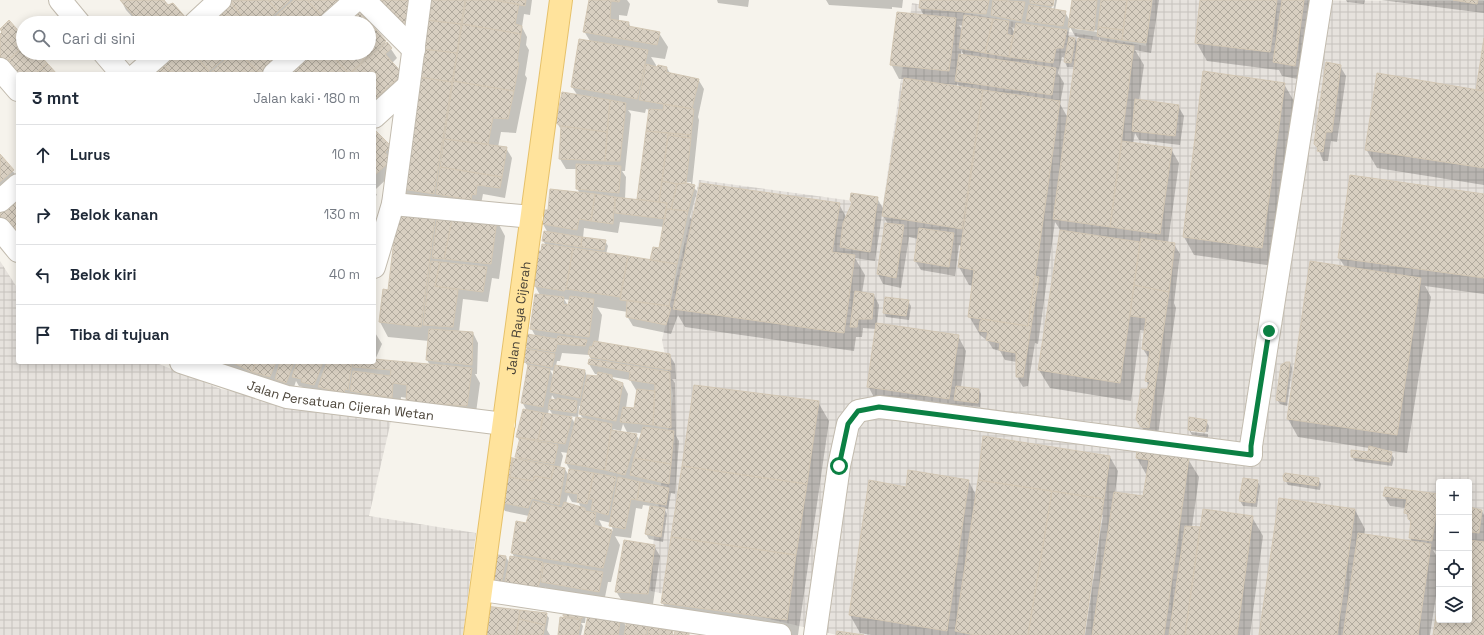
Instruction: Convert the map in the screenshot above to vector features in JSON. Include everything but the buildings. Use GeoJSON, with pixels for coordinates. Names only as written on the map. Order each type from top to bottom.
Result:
{"type":"FeatureCollection","features":[{"type":"Feature","properties":{"kind":"main road","name":"Jalan Raya Cijerah"},"geometry":{"type":"LineString","coordinates":[[475,635],[561,0]]}},
{"type":"Feature","properties":{"kind":"street"},"geometry":{"type":"LineString","coordinates":[[60,0],[73,16]]}},
{"type":"Feature","properties":{"kind":"street"},"geometry":{"type":"LineString","coordinates":[[338,16],[356,0]]}},
{"type":"Feature","properties":{"kind":"street"},"geometry":{"type":"LineString","coordinates":[[364,0],[414,50]]}},
{"type":"Feature","properties":{"kind":"street"},"geometry":{"type":"LineString","coordinates":[[376,260],[393,204],[407,87],[414,50],[420,0]]}},
{"type":"Feature","properties":{"kind":"street"},"geometry":{"type":"LineString","coordinates":[[815,635],[839,466],[848,424],[858,411],[879,407],[897,409],[1251,455],[1251,446],[1321,0]]}},
{"type":"Feature","properties":{"kind":"street"},"geometry":{"type":"LineString","coordinates":[[110,60],[120,72]]}},
{"type":"Feature","properties":{"kind":"street"},"geometry":{"type":"LineString","coordinates":[[139,72],[153,60]]}},
{"type":"Feature","properties":{"kind":"street"},"geometry":{"type":"LineString","coordinates":[[276,72],[289,60]]}},
{"type":"Feature","properties":{"kind":"street"},"geometry":{"type":"LineString","coordinates":[[0,69],[16,88]]}},
{"type":"Feature","properties":{"kind":"street"},"geometry":{"type":"LineString","coordinates":[[376,115],[407,87]]}},
{"type":"Feature","properties":{"kind":"street"},"geometry":{"type":"LineString","coordinates":[[0,201],[16,187]]}},
{"type":"Feature","properties":{"kind":"street"},"geometry":{"type":"LineString","coordinates":[[393,204],[532,217]]}},
{"type":"Feature","properties":{"kind":"street"},"geometry":{"type":"LineString","coordinates":[[0,229],[16,249]]}},
{"type":"Feature","properties":{"kind":"street","name":"Jalan Persatuan Cijerah Wetan"},"geometry":{"type":"LineString","coordinates":[[187,364],[287,397],[504,424]]}},
{"type":"Feature","properties":{"kind":"street"},"geometry":{"type":"LineString","coordinates":[[482,590],[780,635]]}},
{"type":"Feature","properties":{"kind":"shaded area"},"geometry":{"type":"Polygon","coordinates":[[[1153,0],[1484,1],[1484,635],[837,635],[647,590],[673,395],[662,340],[699,180],[883,205],[912,3],[1146,46],[1153,0]]]}},
{"type":"Feature","properties":{"kind":"shaded area"},"geometry":{"type":"Polygon","coordinates":[[[0,261],[16,286],[16,364],[159,364],[221,389],[391,421],[369,516],[476,533],[463,635],[0,635],[0,261]]]}},
{"type":"Feature","properties":{"kind":"route"},"geometry":{"type":"LineString","coordinates":[[839,466],[848,424],[858,411],[879,407],[1251,455],[1251,446],[1269,331]]}}]}
